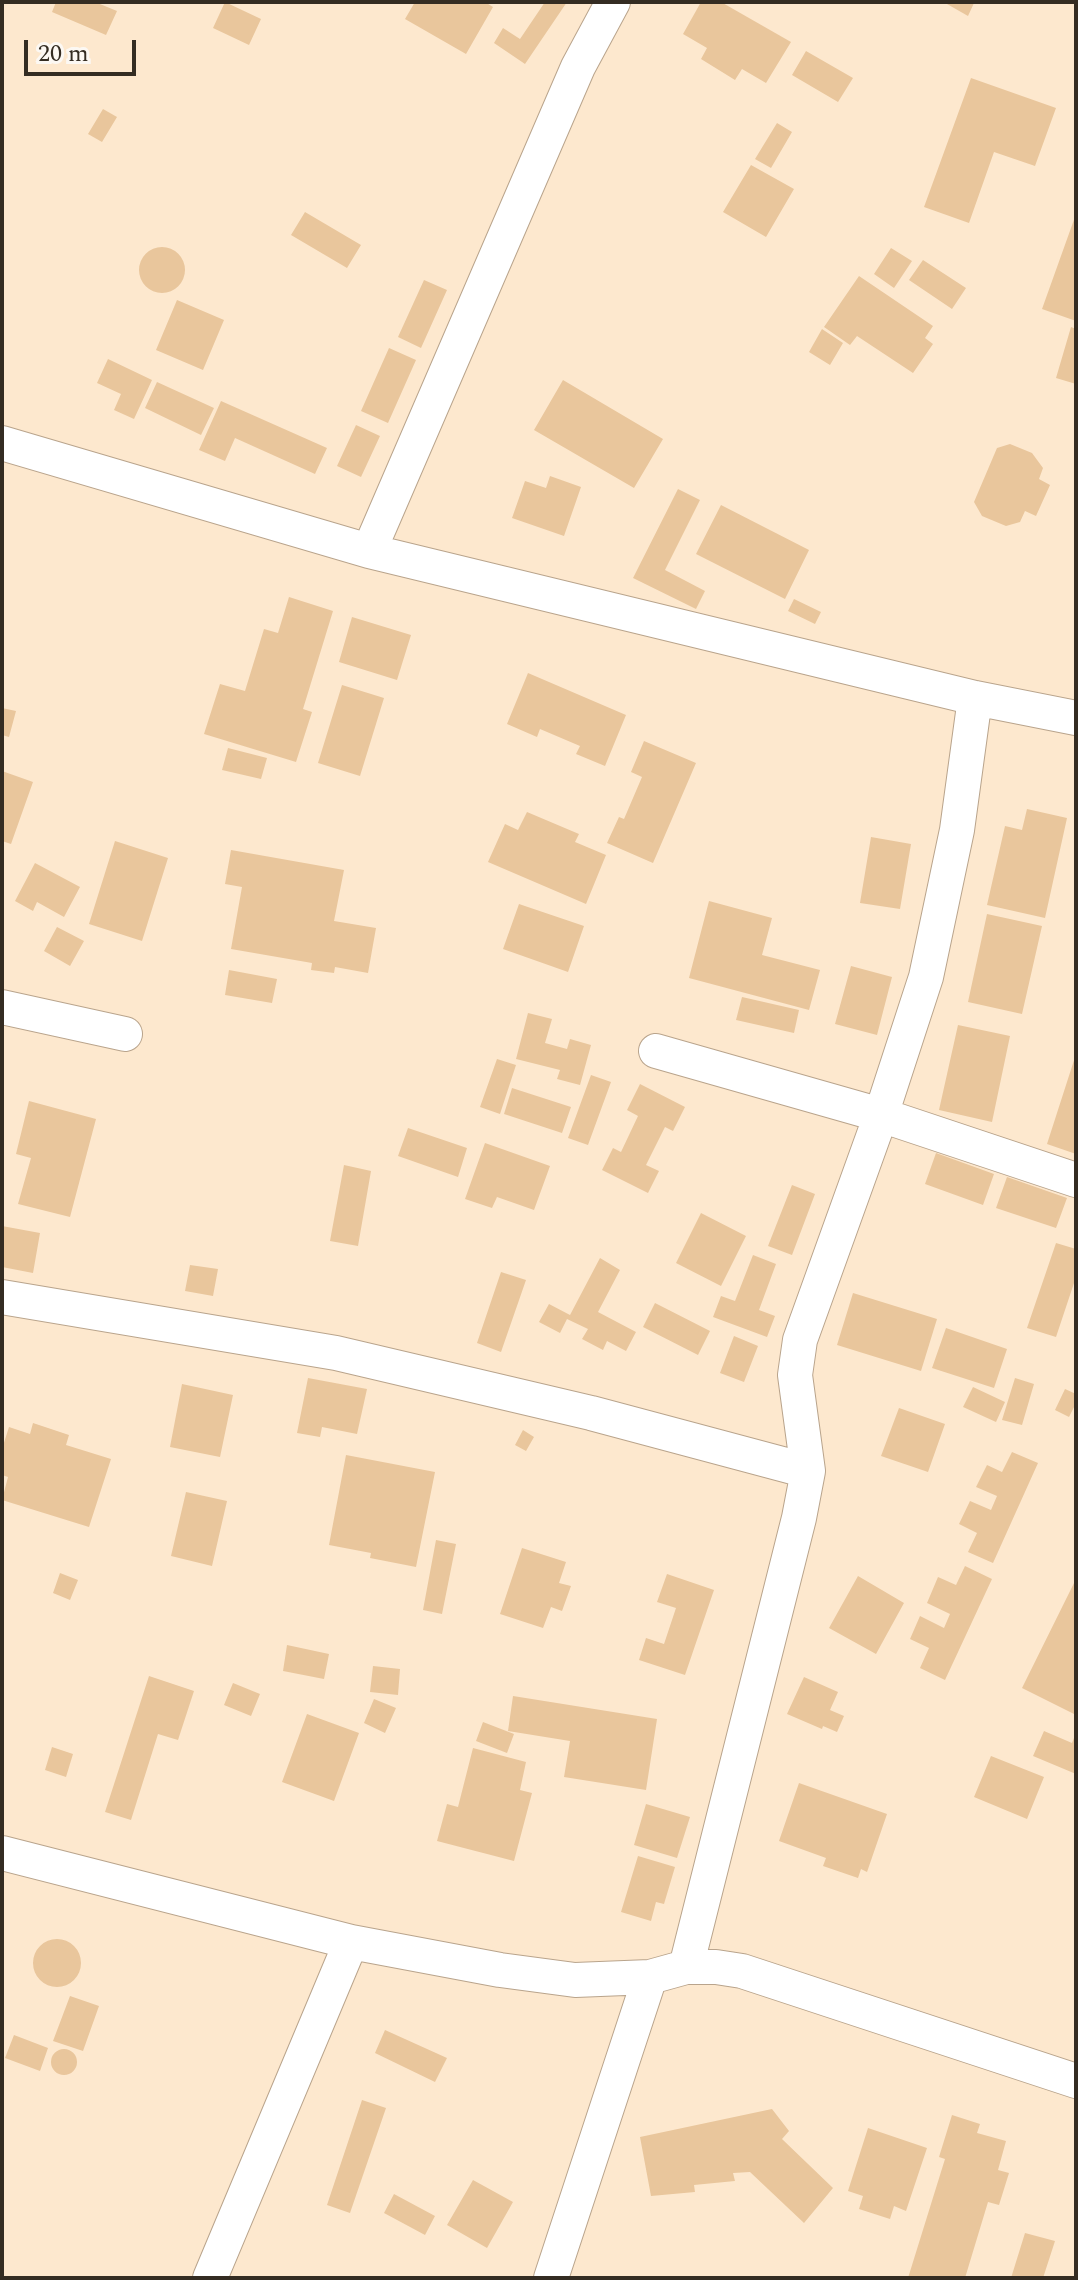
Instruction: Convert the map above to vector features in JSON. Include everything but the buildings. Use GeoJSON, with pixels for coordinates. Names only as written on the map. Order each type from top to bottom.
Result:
{"type":"FeatureCollection","features":[{"type":"Feature","properties":{"kind":"street"},"geometry":{"type":"LineString","coordinates":[[369,551],[578,67],[613,2]]}},
{"type":"Feature","properties":{"kind":"street"},"geometry":{"type":"LineString","coordinates":[[2,443],[369,551],[975,698],[1076,718]]}},
{"type":"Feature","properties":{"kind":"street"},"geometry":{"type":"LineString","coordinates":[[686,1967],[799,1518],[808,1471],[795,1375],[800,1340],[881,1115],[926,977],[957,830],[975,698]]}},
{"type":"Feature","properties":{"kind":"street"},"geometry":{"type":"LineString","coordinates":[[2,1007],[125,1034]]}},
{"type":"Feature","properties":{"kind":"street"},"geometry":{"type":"LineString","coordinates":[[656,1051],[881,1115],[1076,1180]]}},
{"type":"Feature","properties":{"kind":"street"},"geometry":{"type":"LineString","coordinates":[[2,1297],[336,1353],[591,1413],[808,1471]]}},
{"type":"Feature","properties":{"kind":"street"},"geometry":{"type":"LineString","coordinates":[[2,1853],[351,1942],[500,1970],[575,1980],[650,1977],[686,1967],[742,1971],[1076,2081]]}},
{"type":"Feature","properties":{"kind":"street"},"geometry":{"type":"LineString","coordinates":[[210,2278],[351,1942]]}},
{"type":"Feature","properties":{"kind":"street"},"geometry":{"type":"LineString","coordinates":[[551,2278],[650,1977]]}}]}
